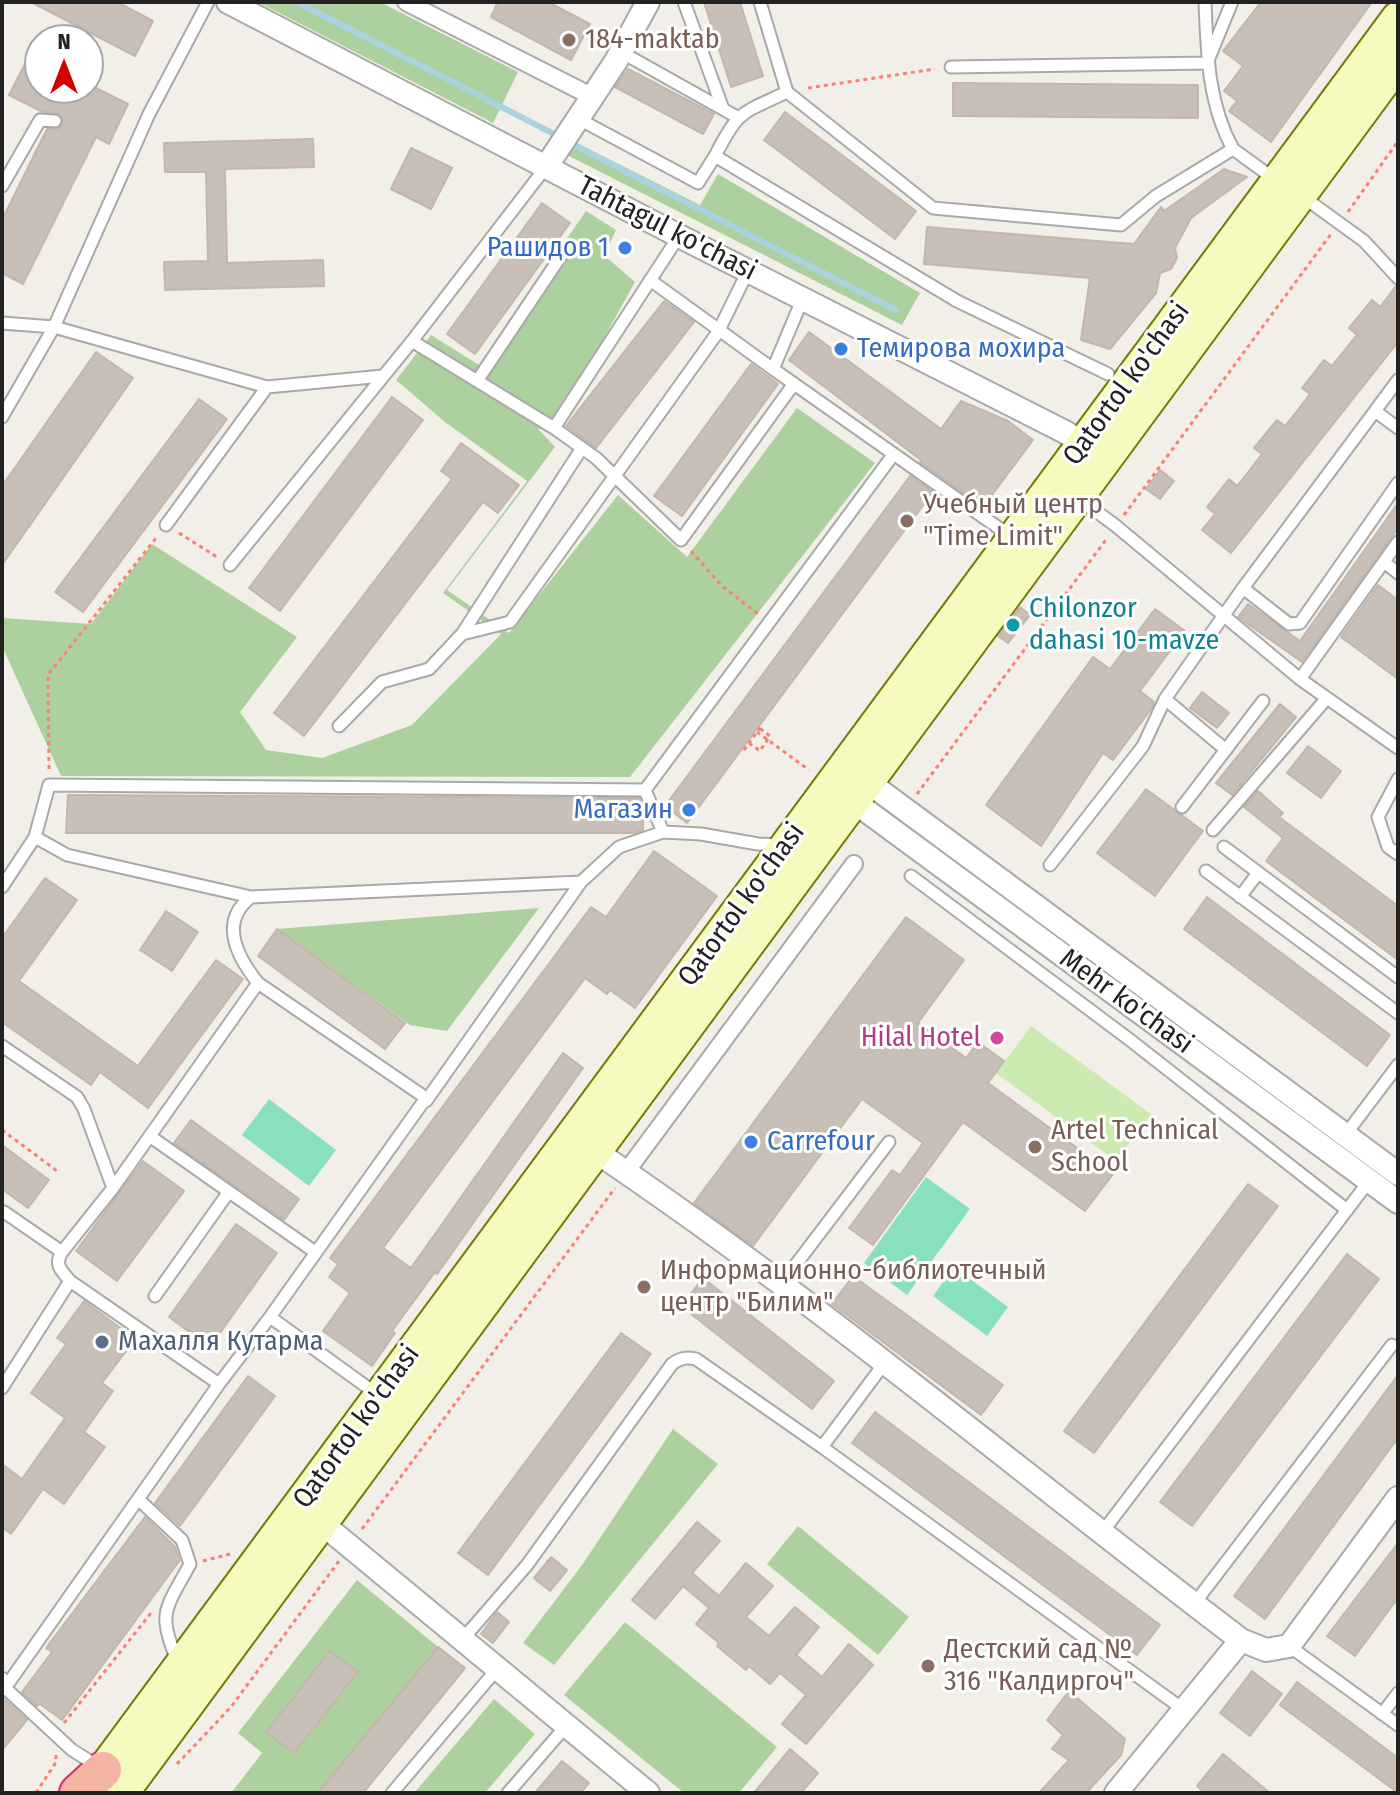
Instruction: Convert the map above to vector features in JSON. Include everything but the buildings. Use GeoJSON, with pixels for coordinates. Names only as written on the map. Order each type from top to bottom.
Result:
{"type":"FeatureCollection","features":[{"type":"Feature","properties":{"kind":"main road","name":"Qatortol ko'chasi"},"geometry":{"type":"LineString","coordinates":[[98,1787],[310,1514],[584,1143],[1013,539],[1095,451],[1289,188],[1398,18]]}},
{"type":"Feature","properties":{"kind":"main road","name":"Qatortol ko'chasi"},"geometry":{"type":"LineString","coordinates":[[1289,188],[1398,62]]}},
{"type":"Feature","properties":{"kind":"main road","name":"Qatortol ko'chasi"},"geometry":{"type":"LineString","coordinates":[[584,1143],[787,845],[1077,497],[1095,451]]}},
{"type":"Feature","properties":{"kind":"main road","name":"Qatortol ko'chasi"},"geometry":{"type":"LineString","coordinates":[[98,1787],[180,1666],[310,1514]]}},
{"type":"Feature","properties":{"kind":"street","name":"Tahtagul ko'chasi"},"geometry":{"type":"LineString","coordinates":[[228,2],[1095,451]]}},
{"type":"Feature","properties":{"kind":"street"},"geometry":{"type":"LineString","coordinates":[[406,2],[591,96]]}},
{"type":"Feature","properties":{"kind":"street"},"geometry":{"type":"LineString","coordinates":[[546,167],[621,52],[648,2]]}},
{"type":"Feature","properties":{"kind":"street","name":"Mehr ko'chasi"},"geometry":{"type":"LineString","coordinates":[[840,783],[1390,1168]]}},
{"type":"Feature","properties":{"kind":"street","name":"Mehr ko'chasi"},"geometry":{"type":"LineString","coordinates":[[840,783],[1398,1202]]}},
{"type":"Feature","properties":{"kind":"street"},"geometry":{"type":"LineString","coordinates":[[626,1172],[854,864]]}},
{"type":"Feature","properties":{"kind":"street"},"geometry":{"type":"LineString","coordinates":[[584,1143],[886,1361],[1101,1535],[1241,1640],[1266,1650],[1289,1646],[1398,1498]]}},
{"type":"Feature","properties":{"kind":"street"},"geometry":{"type":"LineString","coordinates":[[1369,1181],[1390,1168]]}},
{"type":"Feature","properties":{"kind":"street"},"geometry":{"type":"LineString","coordinates":[[310,1514],[648,1793]]}},
{"type":"Feature","properties":{"kind":"street"},"geometry":{"type":"LineString","coordinates":[[1116,1793],[1241,1640]]}},
{"type":"Feature","properties":{"kind":"lane"},"geometry":{"type":"LineString","coordinates":[[2,417],[54,327],[149,114],[208,2]]}},
{"type":"Feature","properties":{"kind":"lane"},"geometry":{"type":"LineString","coordinates":[[684,2],[723,109]]}},
{"type":"Feature","properties":{"kind":"lane"},"geometry":{"type":"LineString","coordinates":[[760,2],[787,92],[933,208],[1121,225],[1156,196],[1233,149]]}},
{"type":"Feature","properties":{"kind":"lane"},"geometry":{"type":"LineString","coordinates":[[1205,2],[1207,63],[1220,125],[1233,149],[1364,241],[1398,278]]}},
{"type":"Feature","properties":{"kind":"lane"},"geometry":{"type":"LineString","coordinates":[[1207,63],[1232,2]]}},
{"type":"Feature","properties":{"kind":"lane"},"geometry":{"type":"LineString","coordinates":[[621,52],[737,117]]}},
{"type":"Feature","properties":{"kind":"lane"},"geometry":{"type":"LineString","coordinates":[[951,67],[1207,63]]}},
{"type":"Feature","properties":{"kind":"lane"},"geometry":{"type":"LineString","coordinates":[[574,122],[698,183],[737,117],[787,92]]}},
{"type":"Feature","properties":{"kind":"lane"},"geometry":{"type":"LineString","coordinates":[[2,186],[40,120],[55,121]]}},
{"type":"Feature","properties":{"kind":"lane"},"geometry":{"type":"LineString","coordinates":[[715,156],[957,301],[1108,374]]}},
{"type":"Feature","properties":{"kind":"lane"},"geometry":{"type":"LineString","coordinates":[[230,565],[412,341],[546,167]]}},
{"type":"Feature","properties":{"kind":"lane"},"geometry":{"type":"LineString","coordinates":[[554,428],[679,236]]}},
{"type":"Feature","properties":{"kind":"lane"},"geometry":{"type":"LineString","coordinates":[[477,381],[561,256]]}},
{"type":"Feature","properties":{"kind":"lane"},"geometry":{"type":"LineString","coordinates":[[462,634],[510,622],[718,332],[748,271]]}},
{"type":"Feature","properties":{"kind":"lane"},"geometry":{"type":"LineString","coordinates":[[650,280],[718,332],[1013,539]]}},
{"type":"Feature","properties":{"kind":"lane"},"geometry":{"type":"LineString","coordinates":[[773,369],[803,298]]}},
{"type":"Feature","properties":{"kind":"lane"},"geometry":{"type":"LineString","coordinates":[[2,323],[54,327],[267,387],[383,376]]}},
{"type":"Feature","properties":{"kind":"lane"},"geometry":{"type":"LineString","coordinates":[[412,341],[554,428],[596,458],[681,540],[793,385]]}},
{"type":"Feature","properties":{"kind":"lane"},"geometry":{"type":"LineString","coordinates":[[1050,865],[1143,746],[1165,699],[1243,588],[1396,385]]}},
{"type":"Feature","properties":{"kind":"lane"},"geometry":{"type":"LineString","coordinates":[[166,525],[267,387]]}},
{"type":"Feature","properties":{"kind":"lane"},"geometry":{"type":"LineString","coordinates":[[1375,411],[1398,428]]}},
{"type":"Feature","properties":{"kind":"lane"},"geometry":{"type":"LineString","coordinates":[[339,726],[382,682],[429,669],[462,634],[582,448]]}},
{"type":"Feature","properties":{"kind":"lane"},"geometry":{"type":"LineString","coordinates":[[645,790],[893,455]]}},
{"type":"Feature","properties":{"kind":"lane"},"geometry":{"type":"LineString","coordinates":[[1243,588],[1289,624],[1300,623],[1398,483]]}},
{"type":"Feature","properties":{"kind":"lane"},"geometry":{"type":"LineString","coordinates":[[1077,497],[1300,679],[1398,748]]}},
{"type":"Feature","properties":{"kind":"lane"},"geometry":{"type":"LineString","coordinates":[[1300,679],[1398,542]]}},
{"type":"Feature","properties":{"kind":"lane"},"geometry":{"type":"LineString","coordinates":[[1384,562],[1398,573]]}},
{"type":"Feature","properties":{"kind":"lane"},"geometry":{"type":"LineString","coordinates":[[1213,830],[1327,698]]}},
{"type":"Feature","properties":{"kind":"lane"},"geometry":{"type":"LineString","coordinates":[[1165,699],[1226,750]]}},
{"type":"Feature","properties":{"kind":"lane"},"geometry":{"type":"LineString","coordinates":[[1182,807],[1263,701]]}},
{"type":"Feature","properties":{"kind":"lane"},"geometry":{"type":"LineString","coordinates":[[1398,779],[1378,817],[1388,847],[1398,854]]}},
{"type":"Feature","properties":{"kind":"lane"},"geometry":{"type":"LineString","coordinates":[[2,887],[35,837],[49,785],[645,790]]}},
{"type":"Feature","properties":{"kind":"lane"},"geometry":{"type":"LineString","coordinates":[[645,790],[663,832]]}},
{"type":"Feature","properties":{"kind":"lane"},"geometry":{"type":"LineString","coordinates":[[98,1787],[72,1750],[3,1684],[581,882],[619,847],[663,832],[787,845]]}},
{"type":"Feature","properties":{"kind":"lane"},"geometry":{"type":"LineString","coordinates":[[35,837],[67,855],[251,897],[581,882]]}},
{"type":"Feature","properties":{"kind":"lane"},"geometry":{"type":"LineString","coordinates":[[1224,847],[1398,977]]}},
{"type":"Feature","properties":{"kind":"lane"},"geometry":{"type":"LineString","coordinates":[[1206,871],[1398,1013]]}},
{"type":"Feature","properties":{"kind":"lane"},"geometry":{"type":"LineString","coordinates":[[1240,897],[1258,873]]}},
{"type":"Feature","properties":{"kind":"lane"},"geometry":{"type":"LineString","coordinates":[[911,876],[1130,1040],[1347,1210]]}},
{"type":"Feature","properties":{"kind":"lane"},"geometry":{"type":"LineString","coordinates":[[251,897],[237,912],[233,936],[240,961],[258,983],[425,1096],[426,1101]]}},
{"type":"Feature","properties":{"kind":"lane"},"geometry":{"type":"LineString","coordinates":[[219,1384],[70,1281],[57,1266],[57,1261],[151,1137],[258,983]]}},
{"type":"Feature","properties":{"kind":"lane"},"geometry":{"type":"LineString","coordinates":[[2,1046],[77,1097],[113,1188]]}},
{"type":"Feature","properties":{"kind":"lane"},"geometry":{"type":"LineString","coordinates":[[1331,1153],[1398,1065]]}},
{"type":"Feature","properties":{"kind":"lane"},"geometry":{"type":"LineString","coordinates":[[151,1137],[315,1252]]}},
{"type":"Feature","properties":{"kind":"lane"},"geometry":{"type":"LineString","coordinates":[[781,1284],[889,1142]]}},
{"type":"Feature","properties":{"kind":"lane"},"geometry":{"type":"LineString","coordinates":[[1101,1535],[1369,1181]]}},
{"type":"Feature","properties":{"kind":"lane"},"geometry":{"type":"LineString","coordinates":[[155,1296],[228,1193]]}},
{"type":"Feature","properties":{"kind":"lane"},"geometry":{"type":"LineString","coordinates":[[3,1213],[62,1252]]}},
{"type":"Feature","properties":{"kind":"lane"},"geometry":{"type":"LineString","coordinates":[[2,1388],[70,1281]]}},
{"type":"Feature","properties":{"kind":"lane"},"geometry":{"type":"LineString","coordinates":[[270,1317],[391,1405]]}},
{"type":"Feature","properties":{"kind":"lane"},"geometry":{"type":"LineString","coordinates":[[1194,1604],[1392,1345]]}},
{"type":"Feature","properties":{"kind":"lane"},"geometry":{"type":"LineString","coordinates":[[462,1640],[527,1565],[672,1364],[684,1357],[696,1359],[822,1447],[1184,1710]]}},
{"type":"Feature","properties":{"kind":"lane"},"geometry":{"type":"LineString","coordinates":[[822,1447],[886,1361]]}},
{"type":"Feature","properties":{"kind":"lane"},"geometry":{"type":"LineString","coordinates":[[138,1499],[182,1540],[190,1564],[165,1609],[165,1634],[180,1666]]}},
{"type":"Feature","properties":{"kind":"lane"},"geometry":{"type":"LineString","coordinates":[[1289,1646],[1398,1725]]}},
{"type":"Feature","properties":{"kind":"lane"},"geometry":{"type":"LineString","coordinates":[[392,1793],[497,1669]]}},
{"type":"Feature","properties":{"kind":"lane"},"geometry":{"type":"LineString","coordinates":[[1382,1714],[1398,1693]]}},
{"type":"Feature","properties":{"kind":"lane"},"geometry":{"type":"LineString","coordinates":[[508,1793],[566,1726]]}},
{"type":"Feature","properties":{"kind":"path"},"geometry":{"type":"LineString","coordinates":[[787,92],[951,67]]}},
{"type":"Feature","properties":{"kind":"path"},"geometry":{"type":"LineString","coordinates":[[917,794],[1398,141]]}},
{"type":"Feature","properties":{"kind":"path"},"geometry":{"type":"LineString","coordinates":[[49,785],[48,675],[166,525],[230,565]]}},
{"type":"Feature","properties":{"kind":"path"},"geometry":{"type":"LineString","coordinates":[[681,540],[722,586],[770,623]]}},
{"type":"Feature","properties":{"kind":"path"},"geometry":{"type":"LineString","coordinates":[[758,730],[809,770],[840,783]]}},
{"type":"Feature","properties":{"kind":"path"},"geometry":{"type":"LineString","coordinates":[[758,730],[766,742]]}},
{"type":"Feature","properties":{"kind":"path"},"geometry":{"type":"LineString","coordinates":[[758,730],[770,736],[760,751],[747,744],[758,730]]}},
{"type":"Feature","properties":{"kind":"path"},"geometry":{"type":"LineString","coordinates":[[2,1130],[57,1171]]}},
{"type":"Feature","properties":{"kind":"path"},"geometry":{"type":"LineString","coordinates":[[174,1767],[231,1707],[626,1172]]}},
{"type":"Feature","properties":{"kind":"path"},"geometry":{"type":"LineString","coordinates":[[190,1564],[237,1553]]}},
{"type":"Feature","properties":{"kind":"path"},"geometry":{"type":"LineString","coordinates":[[36,1793],[56,1762],[55,1734],[151,1612]]}},
{"type":"Feature","properties":{"kind":"green space"},"geometry":{"type":"Polygon","coordinates":[[[258,2],[380,2],[518,72],[493,123],[258,2]]]}},
{"type":"Feature","properties":{"kind":"green space"},"geometry":{"type":"Polygon","coordinates":[[[571,140],[700,205],[718,174],[920,293],[902,325],[563,153],[571,140]]]}},
{"type":"Feature","properties":{"kind":"green space"},"geometry":{"type":"Polygon","coordinates":[[[586,211],[616,230],[604,255],[635,282],[554,428],[538,429],[555,447],[447,590],[509,633],[618,495],[687,557],[797,408],[875,463],[630,777],[61,776],[2,646],[2,618],[91,624],[152,544],[297,637],[240,712],[266,750],[322,758],[412,725],[501,634],[443,593],[527,481],[445,422],[396,380],[431,335],[479,365],[586,211]]]}},
{"type":"Feature","properties":{"kind":"green space"},"geometry":{"type":"Polygon","coordinates":[[[539,908],[447,1031],[410,1025],[277,929],[539,908]]]}},
{"type":"Feature","properties":{"kind":"green space"},"geometry":{"type":"Polygon","coordinates":[[[1031,1026],[1151,1114],[1116,1161],[996,1073],[1031,1026]]]}},
{"type":"Feature","properties":{"kind":"green space"},"geometry":{"type":"Polygon","coordinates":[[[269,1099],[336,1150],[309,1186],[242,1135],[269,1099]]]}},
{"type":"Feature","properties":{"kind":"green space"},"geometry":{"type":"Polygon","coordinates":[[[926,1177],[970,1209],[907,1295],[864,1263],[926,1177]]]}},
{"type":"Feature","properties":{"kind":"green space"},"geometry":{"type":"Polygon","coordinates":[[[954,1267],[1008,1307],[987,1336],[933,1296],[954,1267]]]}},
{"type":"Feature","properties":{"kind":"green space"},"geometry":{"type":"Polygon","coordinates":[[[673,1429],[718,1464],[554,1665],[523,1643],[582,1565],[673,1429]]]}},
{"type":"Feature","properties":{"kind":"green space"},"geometry":{"type":"Polygon","coordinates":[[[798,1526],[909,1617],[878,1655],[767,1564],[798,1526]]]}},
{"type":"Feature","properties":{"kind":"green space"},"geometry":{"type":"Polygon","coordinates":[[[357,1580],[438,1647],[318,1793],[231,1793],[262,1753],[238,1733],[357,1580]]]}},
{"type":"Feature","properties":{"kind":"green space"},"geometry":{"type":"Polygon","coordinates":[[[625,1622],[777,1747],[739,1793],[684,1793],[564,1695],[625,1622]]]}},
{"type":"Feature","properties":{"kind":"green space"},"geometry":{"type":"Polygon","coordinates":[[[494,1699],[535,1734],[485,1793],[414,1793],[494,1699]]]}},
{"type":"Feature","properties":{"kind":"waterway"},"geometry":{"type":"LineString","coordinates":[[297,2],[558,136]]}},
{"type":"Feature","properties":{"kind":"waterway"},"geometry":{"type":"LineString","coordinates":[[568,142],[896,310]]}},
{"type":"Feature","properties":{"kind":"place","name":"184-maktab"},"geometry":{"type":"Point","coordinates":[569,40]}},
{"type":"Feature","properties":{"kind":"place","name":"Рашидов 1"},"geometry":{"type":"Point","coordinates":[625,248]}},
{"type":"Feature","properties":{"kind":"place","name":"Темирова мохира"},"geometry":{"type":"Point","coordinates":[841,349]}},
{"type":"Feature","properties":{"kind":"place","name":"Учебный центр \"Time Limit\""},"geometry":{"type":"Point","coordinates":[907,521]}},
{"type":"Feature","properties":{"kind":"place","name":"Chilonzor dahasi 10-mavze"},"geometry":{"type":"Point","coordinates":[1013,625]}},
{"type":"Feature","properties":{"kind":"place","name":"Магазин"},"geometry":{"type":"Point","coordinates":[689,810]}},
{"type":"Feature","properties":{"kind":"place","name":"Hilal Hotel"},"geometry":{"type":"Point","coordinates":[997,1038]}},
{"type":"Feature","properties":{"kind":"place","name":"Carrefour"},"geometry":{"type":"Point","coordinates":[751,1142]}},
{"type":"Feature","properties":{"kind":"place","name":"Artel Technical School"},"geometry":{"type":"Point","coordinates":[1035,1147]}},
{"type":"Feature","properties":{"kind":"place","name":"Информационно-библиотечный центр \"Билим\""},"geometry":{"type":"Point","coordinates":[644,1287]}},
{"type":"Feature","properties":{"kind":"place","name":"Махалля Кутарма"},"geometry":{"type":"Point","coordinates":[102,1342]}},
{"type":"Feature","properties":{"kind":"place","name":"Дестский сад № 316 \"Калдиргоч\""},"geometry":{"type":"Point","coordinates":[928,1666]}}]}
